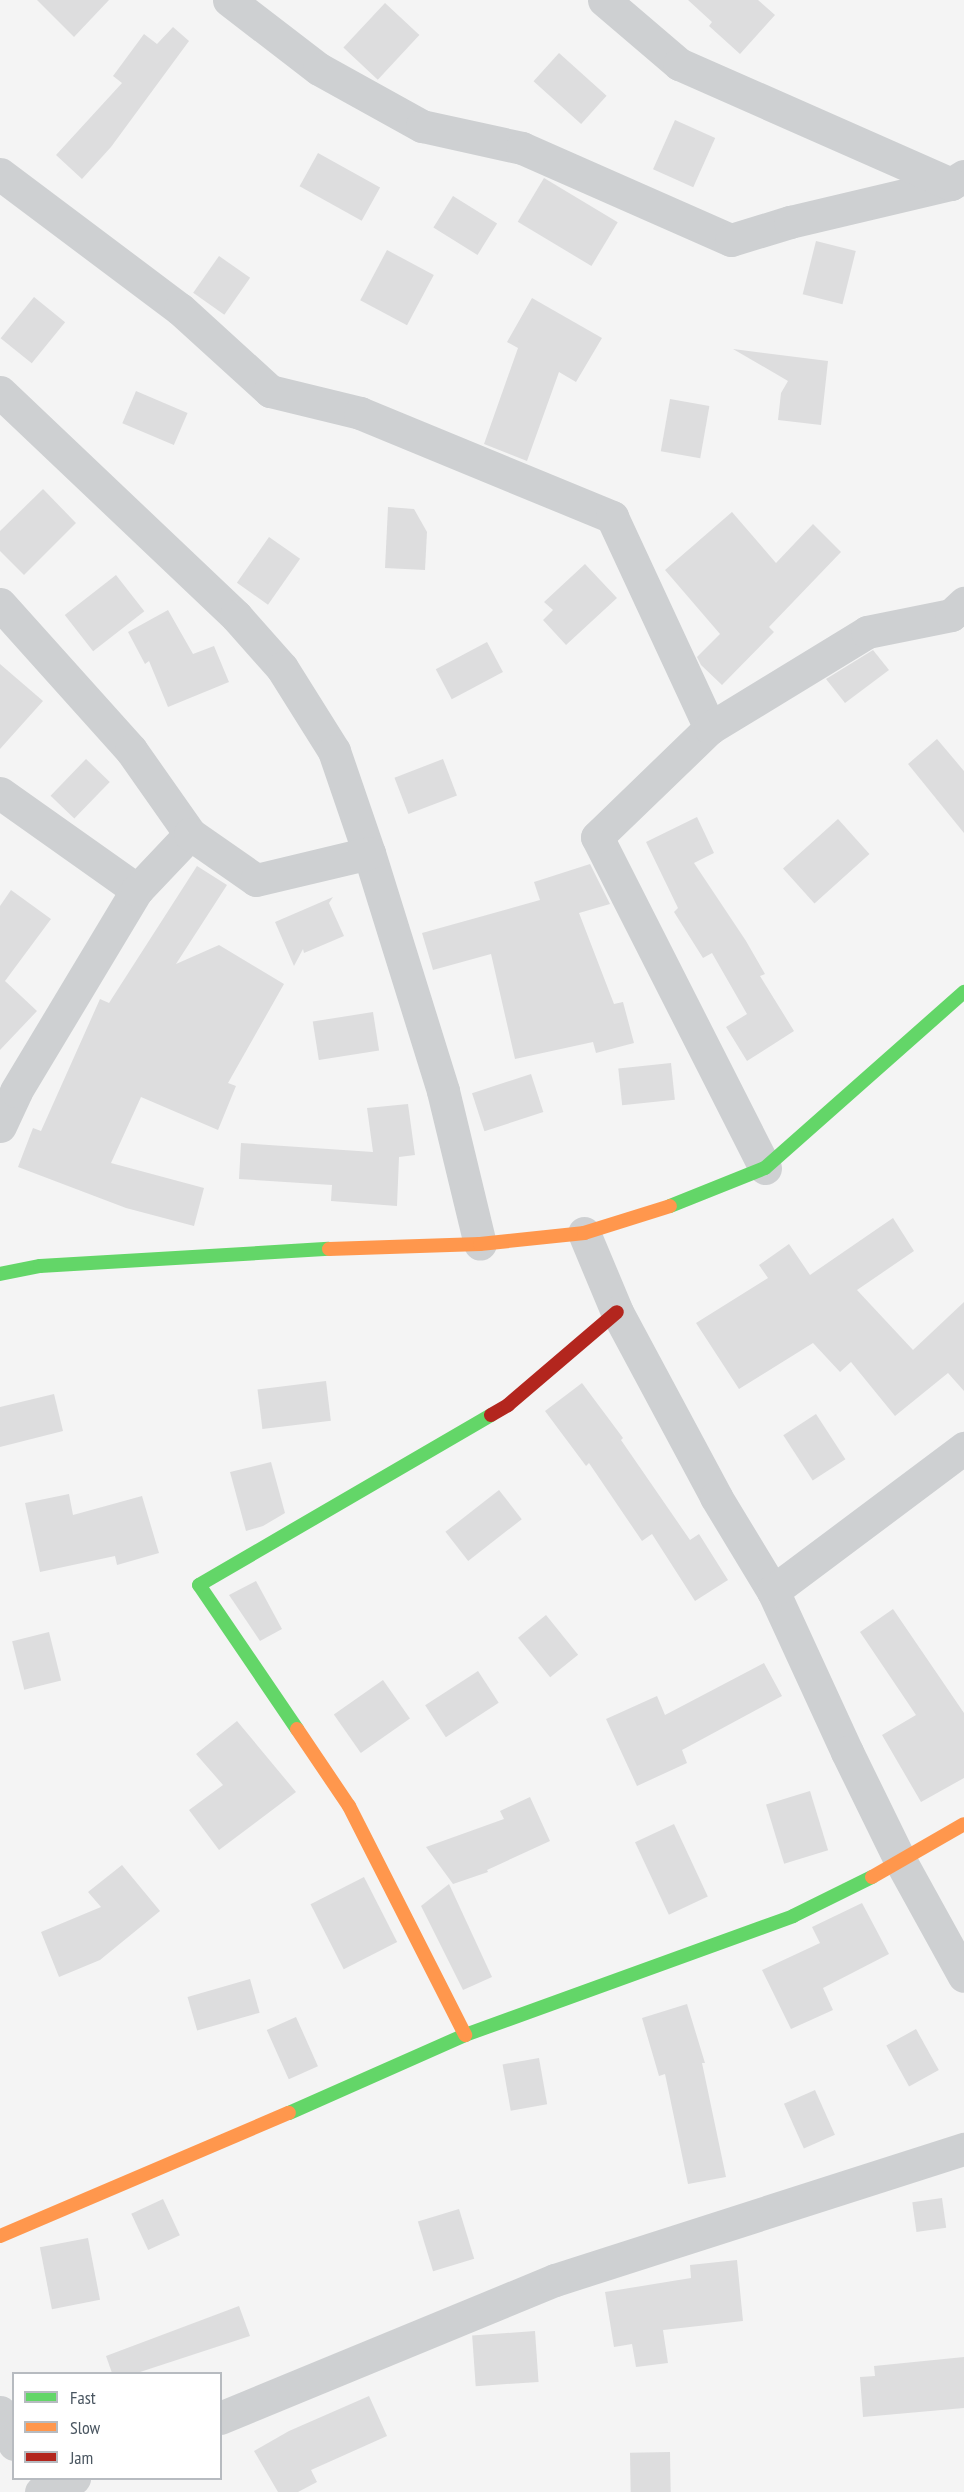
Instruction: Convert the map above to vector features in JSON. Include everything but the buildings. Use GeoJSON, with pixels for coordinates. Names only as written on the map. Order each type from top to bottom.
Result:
{"type":"FeatureCollection","features":[{"type":"Feature","properties":{"kind":"street"},"geometry":{"type":"LineString","coordinates":[[228,0],[319,69],[422,126],[522,148],[731,240],[790,222],[957,180]]}},
{"type":"Feature","properties":{"kind":"street"},"geometry":{"type":"LineString","coordinates":[[604,0],[679,64],[957,180]]}},
{"type":"Feature","properties":{"kind":"street"},"geometry":{"type":"LineString","coordinates":[[0,174],[180,309],[270,391],[360,413],[612,517],[710,728]]}},
{"type":"Feature","properties":{"kind":"street"},"geometry":{"type":"LineString","coordinates":[[0,392],[236,616],[282,668],[333,750],[369,853],[443,1091],[480,1244]]}},
{"type":"Feature","properties":{"kind":"street"},"geometry":{"type":"LineString","coordinates":[[765,1168],[597,837],[710,728],[867,632],[951,615],[964,603]]}},
{"type":"Feature","properties":{"kind":"street"},"geometry":{"type":"LineString","coordinates":[[0,604],[131,750],[190,834],[256,880],[369,853]]}},
{"type":"Feature","properties":{"kind":"street"},"geometry":{"type":"LineString","coordinates":[[0,793],[137,890]]}},
{"type":"Feature","properties":{"kind":"street"},"geometry":{"type":"LineString","coordinates":[[0,1126],[8,1085],[137,890],[190,834]]}},
{"type":"Feature","properties":{"kind":"street"},"geometry":{"type":"LineString","coordinates":[[0,1275],[40,1266],[322,1249],[480,1244],[584,1233],[650,1214],[750,1176],[765,1168],[964,992]]}},
{"type":"Feature","properties":{"kind":"street"},"geometry":{"type":"LineString","coordinates":[[584,1233],[617,1312],[716,1497],[773,1591],[847,1752],[902,1862],[964,1976]]}},
{"type":"Feature","properties":{"kind":"street"},"geometry":{"type":"LineString","coordinates":[[465,2035],[349,1806],[199,1585],[508,1405],[617,1312]]}},
{"type":"Feature","properties":{"kind":"street"},"geometry":{"type":"LineString","coordinates":[[773,1591],[964,1448]]}},
{"type":"Feature","properties":{"kind":"street"},"geometry":{"type":"LineString","coordinates":[[0,2236],[258,2127],[465,2035],[793,1916],[902,1862],[964,1824]]}},
{"type":"Feature","properties":{"kind":"street"},"geometry":{"type":"LineString","coordinates":[[222,2417],[555,2280],[964,2149]]}},
{"type":"Feature","properties":{"kind":"street"},"geometry":{"type":"LineString","coordinates":[[0,2412],[12,2439]]}},
{"type":"Feature","properties":{"kind":"street"},"geometry":{"type":"LineString","coordinates":[[41,2492],[69,2480]]}},
{"type":"Feature","properties":{"kind":"traffic: fast"},"geometry":{"type":"LineString","coordinates":[[670,1206],[765,1168],[964,992]]}},
{"type":"Feature","properties":{"kind":"traffic: fast"},"geometry":{"type":"LineString","coordinates":[[0,1274],[40,1266],[329,1249]]}},
{"type":"Feature","properties":{"kind":"traffic: fast"},"geometry":{"type":"LineString","coordinates":[[297,1729],[199,1585],[491,1415]]}},
{"type":"Feature","properties":{"kind":"traffic: fast"},"geometry":{"type":"LineString","coordinates":[[289,2113],[465,2035],[793,1916],[872,1877]]}},
{"type":"Feature","properties":{"kind":"traffic: slow"},"geometry":{"type":"LineString","coordinates":[[329,1249],[480,1244],[584,1233],[670,1206]]}},
{"type":"Feature","properties":{"kind":"traffic: slow"},"geometry":{"type":"LineString","coordinates":[[297,1729],[349,1806],[465,2035]]}},
{"type":"Feature","properties":{"kind":"traffic: slow"},"geometry":{"type":"LineString","coordinates":[[872,1877],[964,1824]]}},
{"type":"Feature","properties":{"kind":"traffic: slow"},"geometry":{"type":"LineString","coordinates":[[0,2236],[289,2113]]}},
{"type":"Feature","properties":{"kind":"traffic: jam"},"geometry":{"type":"LineString","coordinates":[[491,1415],[508,1405],[617,1312]]}}]}
